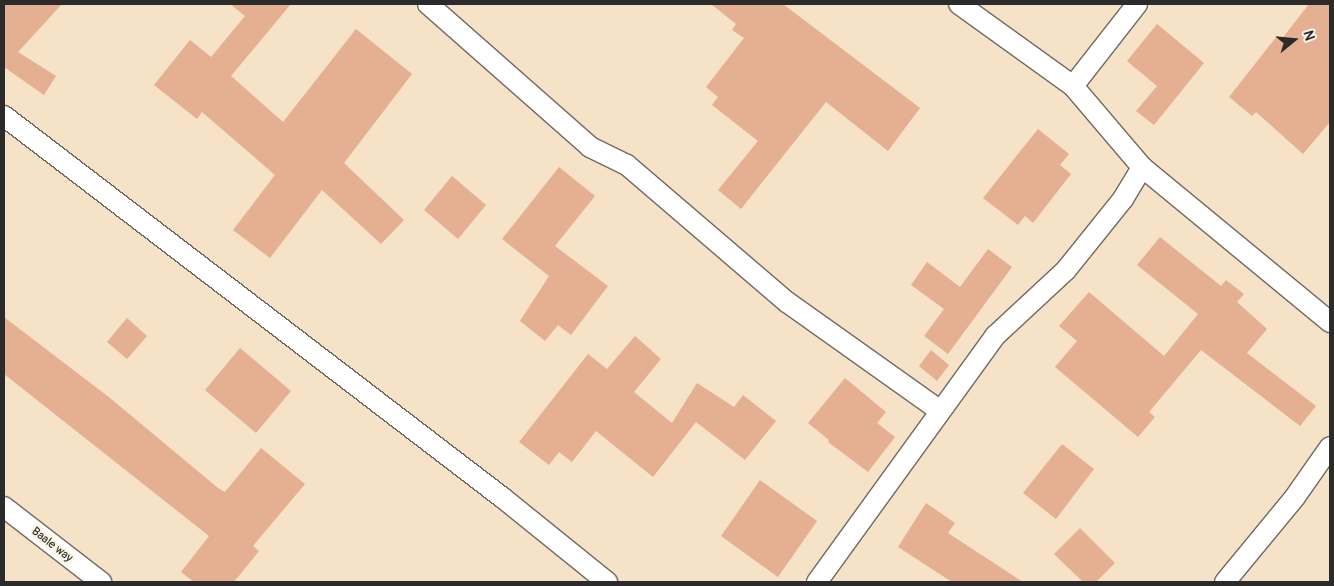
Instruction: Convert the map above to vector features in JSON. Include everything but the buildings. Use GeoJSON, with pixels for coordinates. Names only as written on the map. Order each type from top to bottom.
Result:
{"type":"FeatureCollection","features":[{"type":"Feature","properties":{"kind":"street"},"geometry":{"type":"LineString","coordinates":[[428,4],[590,147],[627,165],[787,302],[939,410]]}},
{"type":"Feature","properties":{"kind":"street"},"geometry":{"type":"LineString","coordinates":[[959,4],[1073,86],[1142,167],[1330,322]]}},
{"type":"Feature","properties":{"kind":"street"},"geometry":{"type":"LineString","coordinates":[[1073,86],[1137,4]]}},
{"type":"Feature","properties":{"kind":"street"},"geometry":{"type":"LineString","coordinates":[[4,116],[503,498],[606,582]]}},
{"type":"Feature","properties":{"kind":"street"},"geometry":{"type":"LineString","coordinates":[[817,582],[939,410],[995,336],[1066,270],[1123,199],[1142,167]]}},
{"type":"Feature","properties":{"kind":"street"},"geometry":{"type":"LineString","coordinates":[[1225,582],[1295,497],[1330,447]]}},
{"type":"Feature","properties":{"kind":"street","name":"Baale way"},"geometry":{"type":"LineString","coordinates":[[4,507],[101,582]]}}]}
